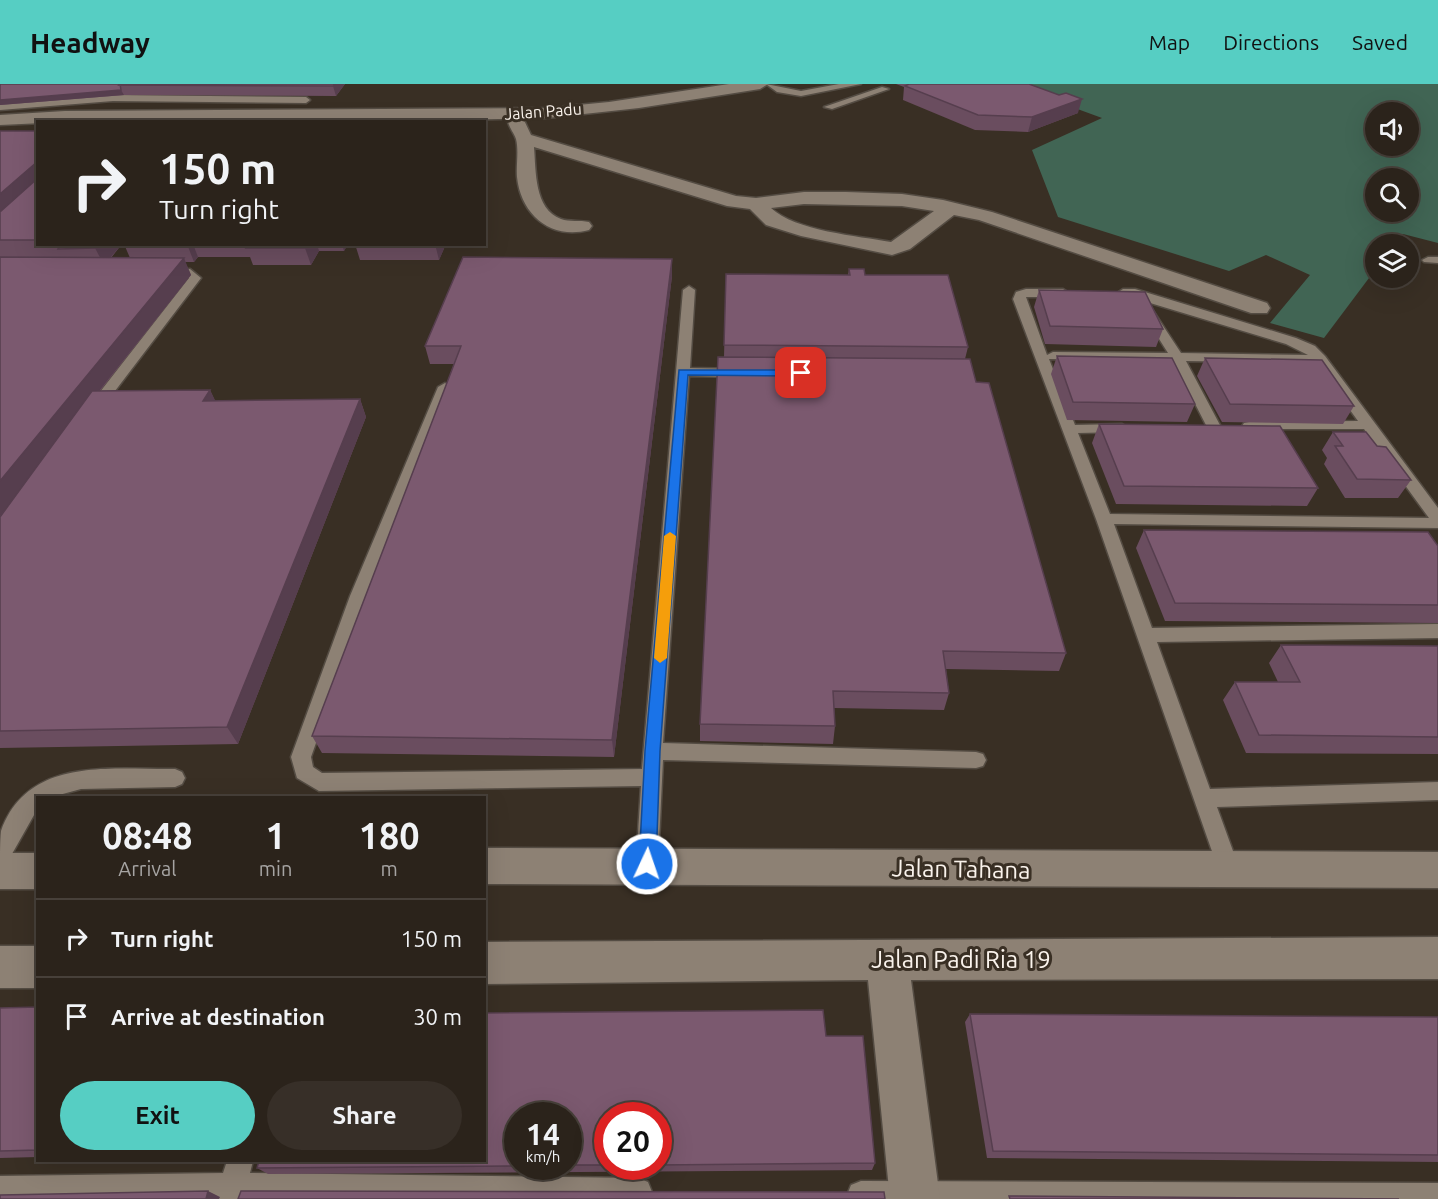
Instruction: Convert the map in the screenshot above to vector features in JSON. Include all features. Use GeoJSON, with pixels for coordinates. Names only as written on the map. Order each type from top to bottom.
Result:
{"type":"FeatureCollection","features":[{"type":"Feature","properties":{"kind":"street","name":"Jalan Padu"},"geometry":{"type":"LineString","coordinates":[[0,120],[517,114],[595,107],[730,86],[760,84]]}},
{"type":"Feature","properties":{"kind":"street"},"geometry":{"type":"LineString","coordinates":[[517,114],[518,128],[525,139],[526,186],[534,207],[555,224],[582,226]]}},
{"type":"Feature","properties":{"kind":"street"},"geometry":{"type":"LineString","coordinates":[[525,139],[712,197],[756,204],[804,198],[903,200],[985,216],[1259,308]]}},
{"type":"Feature","properties":{"kind":"street"},"geometry":{"type":"LineString","coordinates":[[756,204],[773,220],[808,232],[892,249],[903,245],[950,208]]}},
{"type":"Feature","properties":{"kind":"street","name":"Jalan Tahana"},"geometry":{"type":"LineString","coordinates":[[486,866],[647,864],[1230,873],[1438,870]]}},
{"type":"Feature","properties":{"kind":"street"},"geometry":{"type":"LineString","coordinates":[[0,871],[36,871]]}},
{"type":"Feature","properties":{"kind":"street","name":"Jalan Padi Ria 19"},"geometry":{"type":"LineString","coordinates":[[486,963],[886,959],[1438,958]]}},
{"type":"Feature","properties":{"kind":"street"},"geometry":{"type":"LineString","coordinates":[[886,959],[915,1197]]}},
{"type":"Feature","properties":{"kind":"street"},"geometry":{"type":"LineString","coordinates":[[0,967],[36,967]]}},
{"type":"Feature","properties":{"kind":"lane"},"geometry":{"type":"LineString","coordinates":[[770,84],[782,92],[795,95],[857,84]]}},
{"type":"Feature","properties":{"kind":"lane"},"geometry":{"type":"LineString","coordinates":[[829,107],[890,92],[866,84]]}},
{"type":"Feature","properties":{"kind":"lane"},"geometry":{"type":"LineString","coordinates":[[0,107],[113,98],[306,100]]}},
{"type":"Feature","properties":{"kind":"lane"},"geometry":{"type":"LineString","coordinates":[[87,418],[195,278],[190,273],[154,273]]}},
{"type":"Feature","properties":{"kind":"lane"},"geometry":{"type":"LineString","coordinates":[[647,864],[653,751],[689,290]]}},
{"type":"Feature","properties":{"kind":"lane"},"geometry":{"type":"LineString","coordinates":[[1080,293],[1020,295],[1104,519],[1230,873]]}},
{"type":"Feature","properties":{"kind":"lane"},"geometry":{"type":"LineString","coordinates":[[1113,293],[1135,293],[1291,341],[1310,349],[1320,358],[1438,521]]}},
{"type":"Feature","properties":{"kind":"lane"},"geometry":{"type":"LineString","coordinates":[[1135,293],[1226,426]]}},
{"type":"Feature","properties":{"kind":"lane"},"geometry":{"type":"LineString","coordinates":[[1042,356],[1320,358]]}},
{"type":"Feature","properties":{"kind":"lane"},"geometry":{"type":"LineString","coordinates":[[683,372],[754,373]]}},
{"type":"Feature","properties":{"kind":"lane"},"geometry":{"type":"LineString","coordinates":[[445,387],[359,596],[301,757],[304,772],[319,782],[652,777]]}},
{"type":"Feature","properties":{"kind":"lane"},"geometry":{"type":"LineString","coordinates":[[1192,427],[1369,425]]}},
{"type":"Feature","properties":{"kind":"lane"},"geometry":{"type":"LineString","coordinates":[[1070,429],[1136,428]]}},
{"type":"Feature","properties":{"kind":"lane"},"geometry":{"type":"LineString","coordinates":[[1104,519],[1438,521]]}},
{"type":"Feature","properties":{"kind":"lane"},"geometry":{"type":"LineString","coordinates":[[1146,635],[1438,631]]}},
{"type":"Feature","properties":{"kind":"lane"},"geometry":{"type":"LineString","coordinates":[[653,751],[976,760]]}},
{"type":"Feature","properties":{"kind":"lane"},"geometry":{"type":"LineString","coordinates":[[36,796],[45,788],[67,781],[175,778]]}},
{"type":"Feature","properties":{"kind":"lane"},"geometry":{"type":"LineString","coordinates":[[1204,798],[1438,791]]}},
{"type":"Feature","properties":{"kind":"lane"},"geometry":{"type":"LineString","coordinates":[[0,854],[28,804],[36,796]]}},
{"type":"Feature","properties":{"kind":"lane"},"geometry":{"type":"LineString","coordinates":[[0,1190],[234,1182],[663,1192]]}},
{"type":"Feature","properties":{"kind":"lane"},"geometry":{"type":"LineString","coordinates":[[831,1194],[915,1197],[1438,1197]]}},
{"type":"Feature","properties":{"kind":"green space"},"geometry":{"type":"Polygon","coordinates":[[[1009,84],[1438,84],[1438,243],[1419,238],[1419,234],[1365,234],[1365,283],[1324,338],[1270,323],[1310,275],[1266,255],[1229,271],[1058,217],[1032,150],[1102,118],[1009,84]]]}},
{"type":"Feature","properties":{"kind":"building"},"geometry":{"type":"Polygon","coordinates":[[[0,84],[120,84],[121,90],[0,100],[0,84]]]}},
{"type":"Feature","properties":{"kind":"building"},"geometry":{"type":"Polygon","coordinates":[[[120,84],[335,84],[333,86],[120,84]]]}},
{"type":"Feature","properties":{"kind":"building"},"geometry":{"type":"Polygon","coordinates":[[[909,84],[1029,84],[1059,95],[1066,93],[1082,99],[1032,117],[978,115],[905,86],[909,84]]]}},
{"type":"Feature","properties":{"kind":"building"},"geometry":{"type":"Polygon","coordinates":[[[0,131],[36,131],[36,163],[0,194],[0,131]]]}},
{"type":"Feature","properties":{"kind":"building"},"geometry":{"type":"Polygon","coordinates":[[[36,180],[36,240],[0,240],[0,212],[36,180]]]}},
{"type":"Feature","properties":{"kind":"building"},"geometry":{"type":"Polygon","coordinates":[[[60,246],[97,246],[95,248],[58,249],[60,246]]]}},
{"type":"Feature","properties":{"kind":"building"},"geometry":{"type":"Polygon","coordinates":[[[248,246],[306,246],[305,248],[246,248],[248,246]]]}},
{"type":"Feature","properties":{"kind":"building"},"geometry":{"type":"Polygon","coordinates":[[[0,257],[184,258],[0,481],[0,257]]]}},
{"type":"Feature","properties":{"kind":"building"},"geometry":{"type":"Polygon","coordinates":[[[463,257],[672,259],[612,740],[312,736],[461,346],[425,346],[463,257]]]}},
{"type":"Feature","properties":{"kind":"building"},"geometry":{"type":"Polygon","coordinates":[[[849,269],[864,269],[865,275],[948,275],[968,347],[724,345],[726,274],[850,275],[849,269]]]}},
{"type":"Feature","properties":{"kind":"building"},"geometry":{"type":"Polygon","coordinates":[[[1039,290],[1145,292],[1163,329],[1050,326],[1039,290]]]}},
{"type":"Feature","properties":{"kind":"building"},"geometry":{"type":"Polygon","coordinates":[[[1057,356],[1172,358],[1195,404],[1073,402],[1057,356]]]}},
{"type":"Feature","properties":{"kind":"building"},"geometry":{"type":"Polygon","coordinates":[[[718,357],[970,359],[976,382],[989,383],[1066,653],[943,651],[949,693],[833,691],[835,726],[700,724],[718,357]]]}},
{"type":"Feature","properties":{"kind":"building"},"geometry":{"type":"Polygon","coordinates":[[[1205,358],[1322,360],[1354,406],[1230,404],[1205,358]]]}},
{"type":"Feature","properties":{"kind":"building"},"geometry":{"type":"Polygon","coordinates":[[[210,390],[203,401],[360,399],[227,727],[0,731],[0,517],[92,391],[210,390]]]}},
{"type":"Feature","properties":{"kind":"building"},"geometry":{"type":"Polygon","coordinates":[[[1099,424],[1280,426],[1318,488],[1124,486],[1099,424]]]}},
{"type":"Feature","properties":{"kind":"building"},"geometry":{"type":"Polygon","coordinates":[[[1333,432],[1366,432],[1377,446],[1386,447],[1411,480],[1357,479],[1335,446],[1343,446],[1333,432]]]}},
{"type":"Feature","properties":{"kind":"building"},"geometry":{"type":"Polygon","coordinates":[[[1144,530],[1428,532],[1438,546],[1438,605],[1175,603],[1144,530]]]}},
{"type":"Feature","properties":{"kind":"building"},"geometry":{"type":"Polygon","coordinates":[[[1281,645],[1438,646],[1438,737],[1259,735],[1235,682],[1300,682],[1281,645]]]}},
{"type":"Feature","properties":{"kind":"building"},"geometry":{"type":"Polygon","coordinates":[[[36,1007],[36,1150],[0,1151],[0,1008],[36,1007]]]}},
{"type":"Feature","properties":{"kind":"building"},"geometry":{"type":"Polygon","coordinates":[[[823,1010],[826,1036],[863,1036],[875,1163],[672,1165],[672,1102],[594,1102],[594,1165],[582,1165],[582,1102],[504,1102],[504,1166],[257,1168],[259,1162],[486,1162],[486,1013],[823,1010]]]}},
{"type":"Feature","properties":{"kind":"building"},"geometry":{"type":"Polygon","coordinates":[[[970,1014],[1438,1017],[1438,1155],[993,1151],[970,1014]]]}},
{"type":"Feature","properties":{"kind":"building"},"geometry":{"type":"Polygon","coordinates":[[[208,1191],[206,1199],[0,1199],[0,1195],[208,1191]]]}},
{"type":"Feature","properties":{"kind":"building"},"geometry":{"type":"Polygon","coordinates":[[[241,1191],[884,1192],[885,1199],[238,1199],[241,1191]]]}},
{"type":"Feature","properties":{"kind":"building"},"geometry":{"type":"Polygon","coordinates":[[[1009,1196],[1399,1199],[1010,1199],[1009,1196]]]}},
{"type":"Feature","properties":{"kind":"slow traffic"},"geometry":{"type":"LineString","coordinates":[[660,658],[670,536]]}},
{"type":"Feature","properties":{"kind":"route"},"geometry":{"type":"LineString","coordinates":[[647,864],[653,751],[683,372],[801,373]]}}]}
